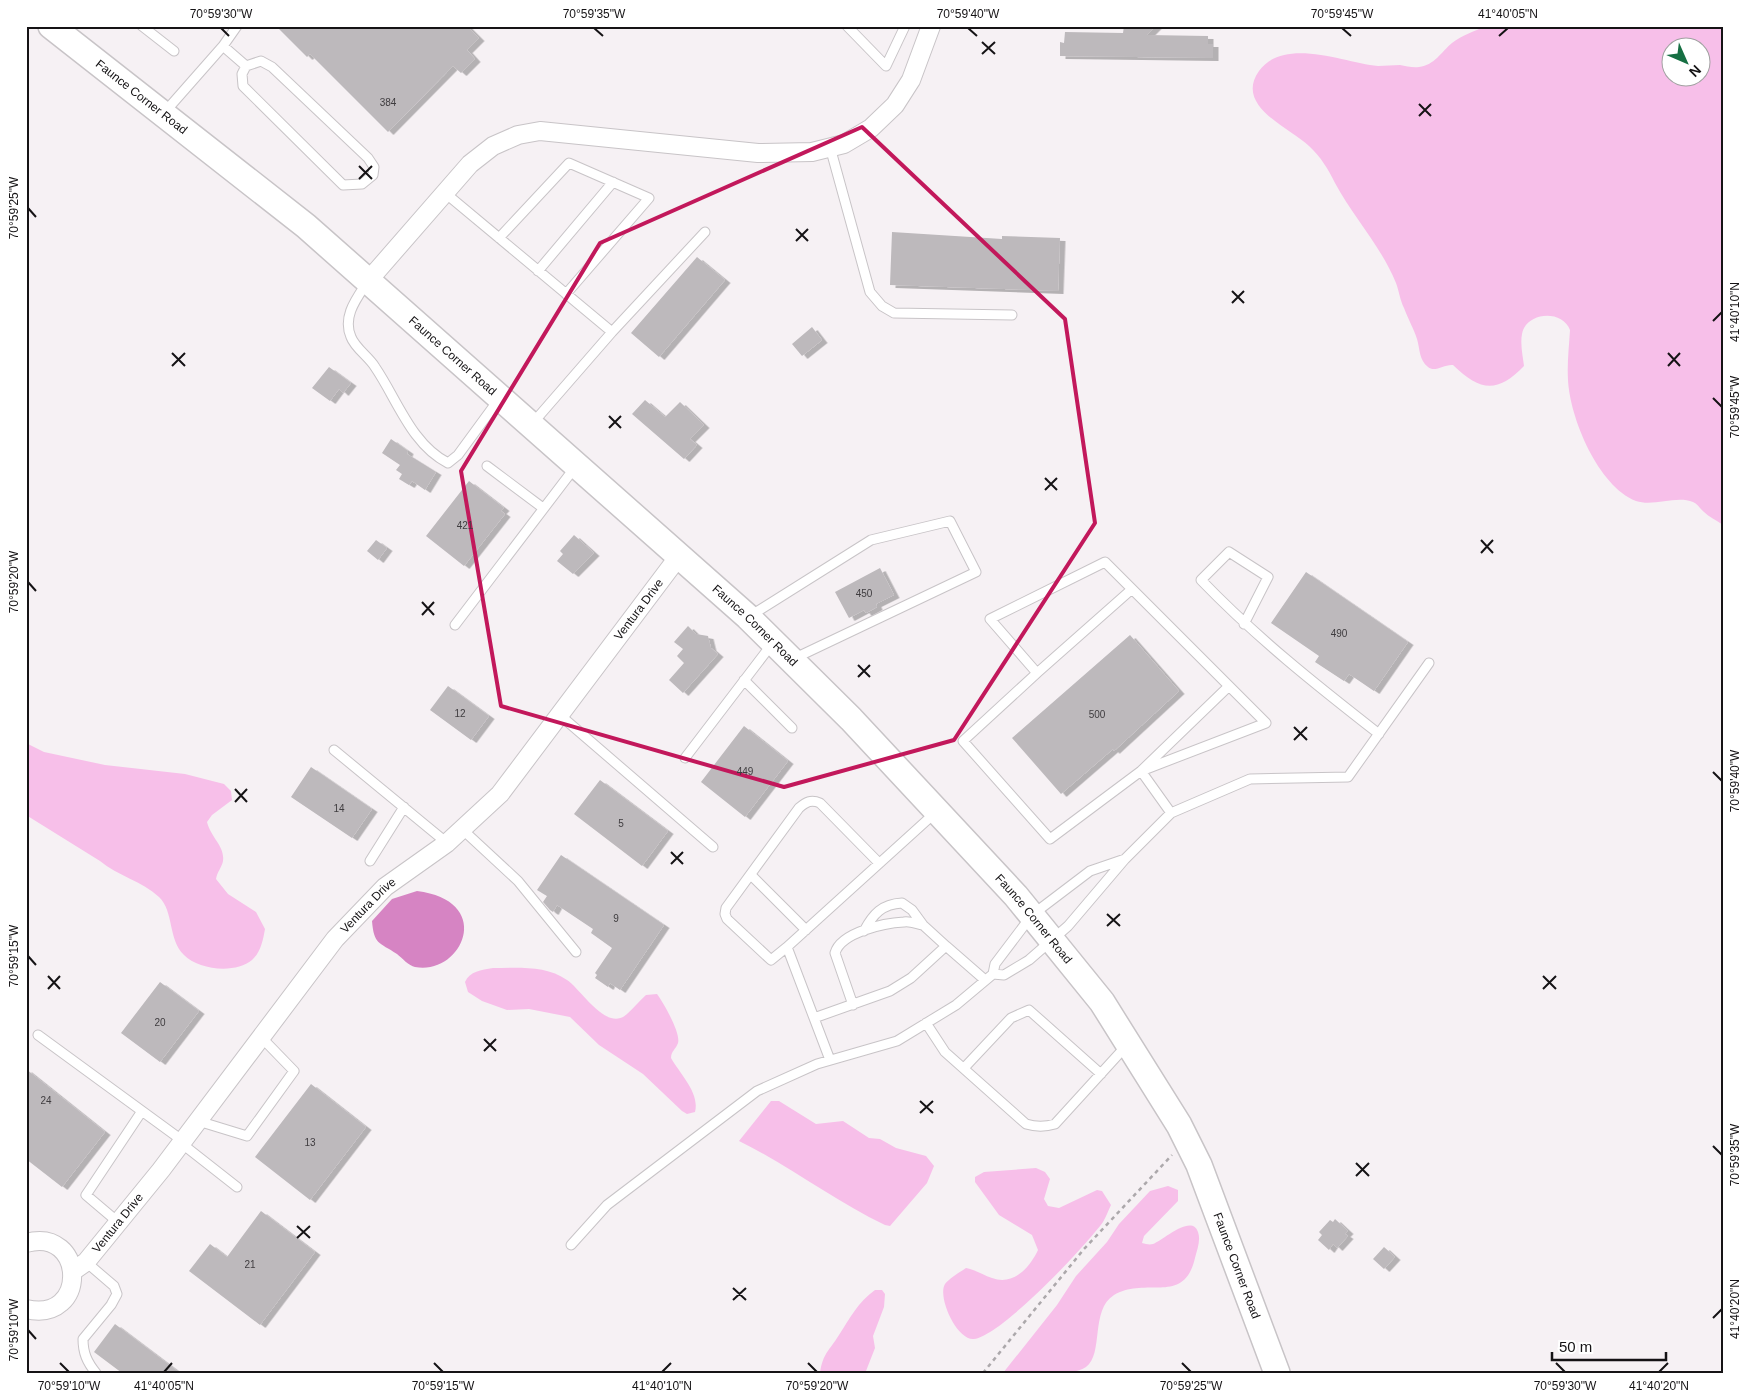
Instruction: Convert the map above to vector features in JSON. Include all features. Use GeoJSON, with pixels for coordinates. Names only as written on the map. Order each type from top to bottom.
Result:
{"type":"FeatureCollection","features":[{"type":"Feature","properties":{"kind":"main road","name":"Faunce Corner Road"},"geometry":{"type":"LineString","coordinates":[[51,26],[162,115],[306,226],[578,464],[792,659],[937,810],[1032,915],[1102,1002],[1186,1140],[1199,1165],[1277,1373]]}},
{"type":"Feature","properties":{"kind":"street"},"geometry":{"type":"LineString","coordinates":[[368,281],[470,164],[493,146],[518,135],[540,131],[758,153],[812,152],[844,144],[871,128],[895,105],[911,80],[927,28]]}},
{"type":"Feature","properties":{"kind":"street","name":"Ventura Drive"},"geometry":{"type":"LineString","coordinates":[[26,1309],[46,1310],[60,1303],[70,1292],[80,1267],[119,1223],[182,1142],[311,968],[367,903],[384,887],[448,843],[500,794],[561,716],[679,556]]}},
{"type":"Feature","properties":{"kind":"street"},"geometry":{"type":"LineString","coordinates":[[26,1243],[47,1242],[60,1248],[68,1258],[80,1267]]}},
{"type":"Feature","properties":{"kind":"lane"},"geometry":{"type":"LineString","coordinates":[[142,26],[174,51]]}},
{"type":"Feature","properties":{"kind":"lane"},"geometry":{"type":"LineString","coordinates":[[162,115],[223,46],[237,26]]}},
{"type":"Feature","properties":{"kind":"lane"},"geometry":{"type":"LineString","coordinates":[[847,26],[886,66],[905,26]]}},
{"type":"Feature","properties":{"kind":"lane"},"geometry":{"type":"LineString","coordinates":[[223,46],[246,66]]}},
{"type":"Feature","properties":{"kind":"lane"},"geometry":{"type":"LineString","coordinates":[[261,61],[272,67],[368,158],[374,167],[373,175],[362,184],[352,186],[343,185],[334,178],[243,86],[242,74],[246,66],[261,61]]}},
{"type":"Feature","properties":{"kind":"lane"},"geometry":{"type":"LineString","coordinates":[[830,147],[870,292],[882,306],[894,313],[1012,315]]}},
{"type":"Feature","properties":{"kind":"lane"},"geometry":{"type":"LineString","coordinates":[[499,238],[569,163],[649,198],[566,294]]}},
{"type":"Feature","properties":{"kind":"lane"},"geometry":{"type":"LineString","coordinates":[[538,271],[612,182]]}},
{"type":"Feature","properties":{"kind":"lane"},"geometry":{"type":"LineString","coordinates":[[444,192],[612,332]]}},
{"type":"Feature","properties":{"kind":"lane"},"geometry":{"type":"LineString","coordinates":[[532,424],[612,332],[705,232]]}},
{"type":"Feature","properties":{"kind":"lane"},"geometry":{"type":"LineString","coordinates":[[368,281],[349,311],[351,337],[374,365],[418,438],[436,456],[448,463],[458,454],[500,397]]}},
{"type":"Feature","properties":{"kind":"lane"},"geometry":{"type":"LineString","coordinates":[[455,625],[578,464]]}},
{"type":"Feature","properties":{"kind":"lane"},"geometry":{"type":"LineString","coordinates":[[487,466],[543,508]]}},
{"type":"Feature","properties":{"kind":"lane"},"geometry":{"type":"LineString","coordinates":[[748,617],[871,540],[950,521],[976,572],[792,659]]}},
{"type":"Feature","properties":{"kind":"lane"},"geometry":{"type":"LineString","coordinates":[[1244,624],[1268,577],[1229,552],[1201,580],[1244,624],[1304,675],[1379,734]]}},
{"type":"Feature","properties":{"kind":"lane"},"geometry":{"type":"LineString","coordinates":[[1037,674],[990,619],[1105,562],[1266,724],[1141,770]]}},
{"type":"Feature","properties":{"kind":"lane"},"geometry":{"type":"LineString","coordinates":[[1132,589],[963,741],[1050,840],[1141,770],[1229,686]]}},
{"type":"Feature","properties":{"kind":"lane"},"geometry":{"type":"LineString","coordinates":[[685,758],[774,642]]}},
{"type":"Feature","properties":{"kind":"lane"},"geometry":{"type":"LineString","coordinates":[[570,1245],[607,1204],[757,1091],[830,1060],[896,1041],[956,1005],[993,974],[1004,975],[1021,965],[1068,926],[1126,858],[1170,814],[1250,779],[1348,777],[1430,663]]}},
{"type":"Feature","properties":{"kind":"lane"},"geometry":{"type":"LineString","coordinates":[[744,680],[792,728]]}},
{"type":"Feature","properties":{"kind":"lane"},"geometry":{"type":"LineString","coordinates":[[561,716],[713,847]]}},
{"type":"Feature","properties":{"kind":"lane"},"geometry":{"type":"LineString","coordinates":[[334,750],[448,843]]}},
{"type":"Feature","properties":{"kind":"lane"},"geometry":{"type":"LineString","coordinates":[[1141,770],[1170,814]]}},
{"type":"Feature","properties":{"kind":"lane"},"geometry":{"type":"LineString","coordinates":[[879,863],[820,803],[814,801],[806,802],[799,808],[726,908],[724,914],[770,960],[806,930],[937,810]]}},
{"type":"Feature","properties":{"kind":"lane"},"geometry":{"type":"LineString","coordinates":[[370,861],[404,807]]}},
{"type":"Feature","properties":{"kind":"lane"},"geometry":{"type":"LineString","coordinates":[[463,830],[518,881],[576,952]]}},
{"type":"Feature","properties":{"kind":"lane"},"geometry":{"type":"LineString","coordinates":[[993,974],[994,964],[1032,915],[1090,870],[1126,858]]}},
{"type":"Feature","properties":{"kind":"lane"},"geometry":{"type":"LineString","coordinates":[[751,875],[806,930]]}},
{"type":"Feature","properties":{"kind":"lane"},"geometry":{"type":"LineString","coordinates":[[864,930],[878,911],[891,904],[902,904],[912,910],[923,925],[985,980]]}},
{"type":"Feature","properties":{"kind":"lane"},"geometry":{"type":"LineString","coordinates":[[853,1005],[835,952],[840,942],[864,930],[905,922],[923,925]]}},
{"type":"Feature","properties":{"kind":"lane"},"geometry":{"type":"LineString","coordinates":[[814,1018],[890,991],[911,978],[946,946]]}},
{"type":"Feature","properties":{"kind":"lane"},"geometry":{"type":"LineString","coordinates":[[787,947],[830,1060]]}},
{"type":"Feature","properties":{"kind":"lane"},"geometry":{"type":"LineString","coordinates":[[964,1068],[1011,1018],[1029,1010],[1101,1074]]}},
{"type":"Feature","properties":{"kind":"lane"},"geometry":{"type":"LineString","coordinates":[[926,1023],[945,1052],[1026,1124],[1032,1126],[1055,1124],[1127,1045]]}},
{"type":"Feature","properties":{"kind":"lane"},"geometry":{"type":"LineString","coordinates":[[38,1035],[142,1111],[237,1187]]}},
{"type":"Feature","properties":{"kind":"lane"},"geometry":{"type":"LineString","coordinates":[[198,1121],[248,1136],[294,1071],[260,1036]]}},
{"type":"Feature","properties":{"kind":"lane"},"geometry":{"type":"LineString","coordinates":[[119,1223],[86,1196],[142,1111]]}},
{"type":"Feature","properties":{"kind":"lane"},"geometry":{"type":"LineString","coordinates":[[80,1267],[114,1286],[117,1294],[83,1339],[84,1353],[89,1365],[96,1373]]}},
{"type":"Feature","properties":{"kind":"path"},"geometry":{"type":"LineString","coordinates":[[983,1373],[1084,1249],[1186,1140]]}},
{"type":"Feature","properties":{"kind":"highlighted area"},"geometry":{"type":"Polygon","coordinates":[[[862,127],[1065,319],[1095,523],[954,740],[784,787],[501,706],[461,471],[600,243],[862,127]]]}},
{"type":"Feature","properties":{"kind":"shaded area"},"geometry":{"type":"Polygon","coordinates":[[[1486,26],[1723,26],[1723,525],[1696,504],[1686,500],[1650,503],[1636,501],[1622,493],[1598,466],[1588,449],[1574,413],[1568,380],[1570,330],[1566,323],[1560,319],[1544,316],[1530,321],[1525,327],[1521,338],[1524,366],[1514,375],[1497,385],[1488,386],[1480,384],[1463,374],[1453,365],[1437,369],[1428,367],[1421,358],[1416,335],[1390,269],[1342,196],[1324,163],[1309,146],[1268,115],[1259,105],[1254,95],[1253,84],[1259,71],[1270,61],[1284,55],[1299,53],[1316,54],[1378,66],[1400,65],[1419,67],[1434,61],[1464,35],[1486,26]]]}},
{"type":"Feature","properties":{"kind":"shaded area"},"geometry":{"type":"Polygon","coordinates":[[[26,743],[44,752],[105,765],[185,774],[224,784],[231,791],[232,800],[212,815],[207,822],[211,833],[220,846],[223,856],[216,879],[228,894],[256,912],[265,929],[261,946],[255,957],[245,964],[227,969],[207,967],[190,960],[175,942],[167,910],[159,897],[26,815],[26,743]]]}},
{"type":"Feature","properties":{"kind":"shaded area"},"geometry":{"type":"Polygon","coordinates":[[[417,891],[442,898],[457,908],[463,922],[463,936],[457,950],[446,960],[432,967],[415,967],[410,965],[378,942],[374,935],[372,921],[392,899],[417,891]]]}},
{"type":"Feature","properties":{"kind":"shaded area"},"geometry":{"type":"Polygon","coordinates":[[[531,968],[559,975],[573,985],[595,1008],[611,1018],[619,1018],[627,1014],[646,995],[657,994],[677,1032],[678,1043],[671,1058],[692,1091],[696,1105],[695,1112],[687,1114],[682,1111],[643,1074],[599,1045],[570,1017],[529,1009],[507,1010],[482,1001],[468,992],[465,982],[470,975],[484,969],[531,968]]]}},
{"type":"Feature","properties":{"kind":"shaded area"},"geometry":{"type":"Polygon","coordinates":[[[771,1101],[779,1101],[816,1124],[843,1121],[869,1138],[880,1139],[896,1148],[926,1156],[934,1166],[927,1183],[890,1226],[866,1216],[776,1161],[739,1141],[771,1101]]]}},
{"type":"Feature","properties":{"kind":"shaded area"},"geometry":{"type":"Polygon","coordinates":[[[1036,1168],[1045,1172],[1050,1179],[1044,1199],[1048,1206],[1059,1208],[1097,1190],[1102,1191],[1111,1205],[1103,1222],[1093,1234],[1062,1269],[1022,1307],[987,1334],[974,1339],[968,1338],[955,1326],[946,1308],[943,1290],[945,1284],[966,1268],[1000,1280],[1014,1277],[1031,1263],[1038,1250],[1032,1235],[999,1215],[975,1182],[975,1177],[984,1172],[1036,1168]]]}},
{"type":"Feature","properties":{"kind":"shaded area"},"geometry":{"type":"Polygon","coordinates":[[[1168,1186],[1178,1190],[1178,1201],[1144,1236],[1142,1243],[1153,1244],[1183,1227],[1190,1225],[1195,1227],[1199,1235],[1199,1242],[1190,1273],[1173,1286],[1139,1288],[1126,1290],[1114,1295],[1102,1311],[1095,1352],[1086,1367],[1069,1373],[1058,1374],[1003,1373],[1057,1305],[1076,1276],[1107,1242],[1119,1224],[1150,1191],[1168,1186]]]}},
{"type":"Feature","properties":{"kind":"shaded area"},"geometry":{"type":"Polygon","coordinates":[[[875,1290],[882,1290],[885,1294],[884,1307],[873,1336],[875,1348],[866,1371],[864,1373],[820,1373],[825,1356],[851,1316],[859,1305],[875,1290]]]}},
{"type":"Feature","properties":{"kind":"building"},"geometry":{"type":"Polygon","coordinates":[[[276,26],[467,26],[479,38],[467,50],[475,59],[461,73],[453,66],[388,132],[310,54],[307,57],[276,26]]]}},
{"type":"Feature","properties":{"kind":"building"},"geometry":{"type":"Polygon","coordinates":[[[1124,26],[1156,26],[1147,35],[1208,36],[1208,44],[1213,44],[1213,58],[1060,56],[1060,42],[1064,43],[1065,32],[1123,33],[1124,26]]]}},
{"type":"Feature","properties":{"kind":"building"},"geometry":{"type":"Polygon","coordinates":[[[892,232],[1002,239],[1002,236],[1060,238],[1058,291],[890,285],[892,232]]]}},
{"type":"Feature","properties":{"kind":"building"},"geometry":{"type":"Polygon","coordinates":[[[697,257],[725,280],[659,357],[631,333],[697,257]]]}},
{"type":"Feature","properties":{"kind":"building"},"geometry":{"type":"Polygon","coordinates":[[[812,327],[822,340],[802,356],[792,344],[812,327]]]}},
{"type":"Feature","properties":{"kind":"building"},"geometry":{"type":"Polygon","coordinates":[[[329,367],[351,383],[343,393],[339,389],[330,401],[312,388],[329,367]]]}},
{"type":"Feature","properties":{"kind":"building"},"geometry":{"type":"Polygon","coordinates":[[[645,400],[665,417],[680,402],[704,425],[690,439],[697,445],[684,459],[632,414],[645,400]]]}},
{"type":"Feature","properties":{"kind":"building"},"geometry":{"type":"Polygon","coordinates":[[[391,439],[408,451],[407,454],[436,472],[425,490],[412,481],[409,485],[399,479],[402,474],[396,470],[400,465],[382,453],[391,439]]]}},
{"type":"Feature","properties":{"kind":"building"},"geometry":{"type":"Polygon","coordinates":[[[469,481],[504,508],[501,511],[505,514],[464,566],[426,536],[469,481]]]}},
{"type":"Feature","properties":{"kind":"building"},"geometry":{"type":"Polygon","coordinates":[[[574,535],[594,553],[573,574],[557,561],[563,554],[560,551],[574,535]]]}},
{"type":"Feature","properties":{"kind":"building"},"geometry":{"type":"Polygon","coordinates":[[[376,540],[387,548],[378,560],[367,551],[376,540]]]}},
{"type":"Feature","properties":{"kind":"building"},"geometry":{"type":"Polygon","coordinates":[[[880,568],[894,595],[876,604],[877,607],[866,613],[864,610],[849,618],[835,592],[880,568]]]}},
{"type":"Feature","properties":{"kind":"building"},"geometry":{"type":"Polygon","coordinates":[[[1306,572],[1408,642],[1374,691],[1349,674],[1344,681],[1315,662],[1319,656],[1271,623],[1306,572]]]}},
{"type":"Feature","properties":{"kind":"building"},"geometry":{"type":"Polygon","coordinates":[[[688,626],[696,634],[708,636],[711,648],[718,654],[683,693],[669,680],[684,663],[677,656],[683,649],[674,642],[688,626]]]}},
{"type":"Feature","properties":{"kind":"building"},"geometry":{"type":"Polygon","coordinates":[[[1130,635],[1179,691],[1114,751],[1113,749],[1061,794],[1012,738],[1130,635]]]}},
{"type":"Feature","properties":{"kind":"building"},"geometry":{"type":"Polygon","coordinates":[[[448,686],[489,716],[471,740],[430,710],[448,686]]]}},
{"type":"Feature","properties":{"kind":"building"},"geometry":{"type":"Polygon","coordinates":[[[744,726],[788,761],[745,817],[701,782],[744,726]]]}},
{"type":"Feature","properties":{"kind":"building"},"geometry":{"type":"Polygon","coordinates":[[[311,767],[372,809],[352,838],[291,797],[311,767]]]}},
{"type":"Feature","properties":{"kind":"building"},"geometry":{"type":"Polygon","coordinates":[[[600,780],[668,831],[642,866],[574,814],[600,780]]]}},
{"type":"Feature","properties":{"kind":"building"},"geometry":{"type":"Polygon","coordinates":[[[561,855],[664,925],[620,990],[610,983],[608,987],[595,978],[597,975],[595,973],[612,948],[591,933],[593,929],[557,905],[553,912],[550,910],[543,902],[547,896],[537,890],[561,855]]]}},
{"type":"Feature","properties":{"kind":"building"},"geometry":{"type":"Polygon","coordinates":[[[160,982],[199,1011],[160,1062],[121,1033],[160,982]]]}},
{"type":"Feature","properties":{"kind":"building"},"geometry":{"type":"Polygon","coordinates":[[[26,1069],[105,1132],[62,1187],[26,1159],[26,1069]]]}},
{"type":"Feature","properties":{"kind":"building"},"geometry":{"type":"Polygon","coordinates":[[[311,1084],[366,1127],[310,1200],[255,1157],[311,1084]]]}},
{"type":"Feature","properties":{"kind":"building"},"geometry":{"type":"Polygon","coordinates":[[[261,1211],[315,1252],[260,1325],[189,1271],[210,1244],[227,1257],[261,1211]]]}},
{"type":"Feature","properties":{"kind":"building"},"geometry":{"type":"Polygon","coordinates":[[[1335,1219],[1348,1231],[1345,1234],[1348,1236],[1337,1248],[1333,1244],[1329,1250],[1318,1240],[1322,1235],[1319,1232],[1330,1220],[1333,1222],[1335,1219]]]}},
{"type":"Feature","properties":{"kind":"building"},"geometry":{"type":"Polygon","coordinates":[[[1384,1247],[1395,1257],[1384,1269],[1373,1259],[1384,1247]]]}},
{"type":"Feature","properties":{"kind":"building"},"geometry":{"type":"Polygon","coordinates":[[[115,1324],[180,1373],[122,1373],[94,1352],[115,1324]]]}}]}
